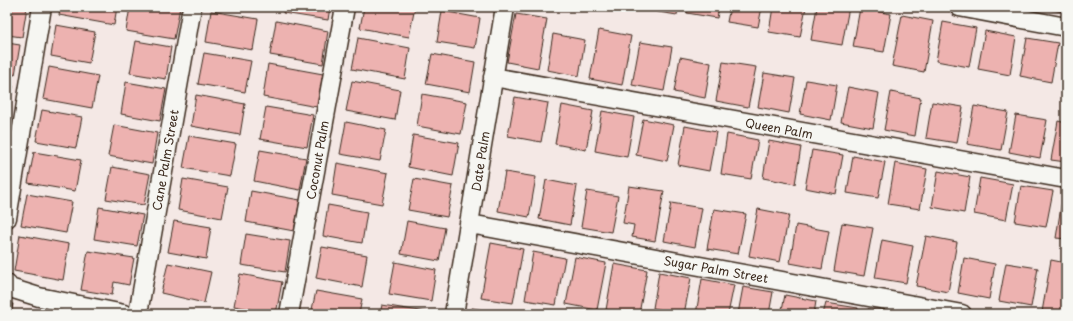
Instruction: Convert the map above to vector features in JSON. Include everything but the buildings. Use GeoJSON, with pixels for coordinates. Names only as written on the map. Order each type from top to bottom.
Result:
{"type":"FeatureCollection","features":[{"type":"Feature","properties":{"kind":"street"},"geometry":{"type":"LineString","coordinates":[[7,218],[42,7]]}},
{"type":"Feature","properties":{"kind":"street","name":"Cane Palm Street"},"geometry":{"type":"LineString","coordinates":[[138,314],[192,7]]}},
{"type":"Feature","properties":{"kind":"street","name":"Coconut Palm"},"geometry":{"type":"LineString","coordinates":[[289,314],[344,7]]}},
{"type":"Feature","properties":{"kind":"street","name":"Date Palm"},"geometry":{"type":"LineString","coordinates":[[454,314],[505,7]]}},
{"type":"Feature","properties":{"kind":"street"},"geometry":{"type":"LineString","coordinates":[[959,7],[1066,27]]}},
{"type":"Feature","properties":{"kind":"street","name":"Queen Palm"},"geometry":{"type":"LineString","coordinates":[[493,77],[1066,179]]}},
{"type":"Feature","properties":{"kind":"street","name":"Sugar Palm Street"},"geometry":{"type":"LineString","coordinates":[[470,224],[962,314]]}},
{"type":"Feature","properties":{"kind":"street"},"geometry":{"type":"LineString","coordinates":[[7,284],[10,288],[39,297],[124,314]]}}]}
